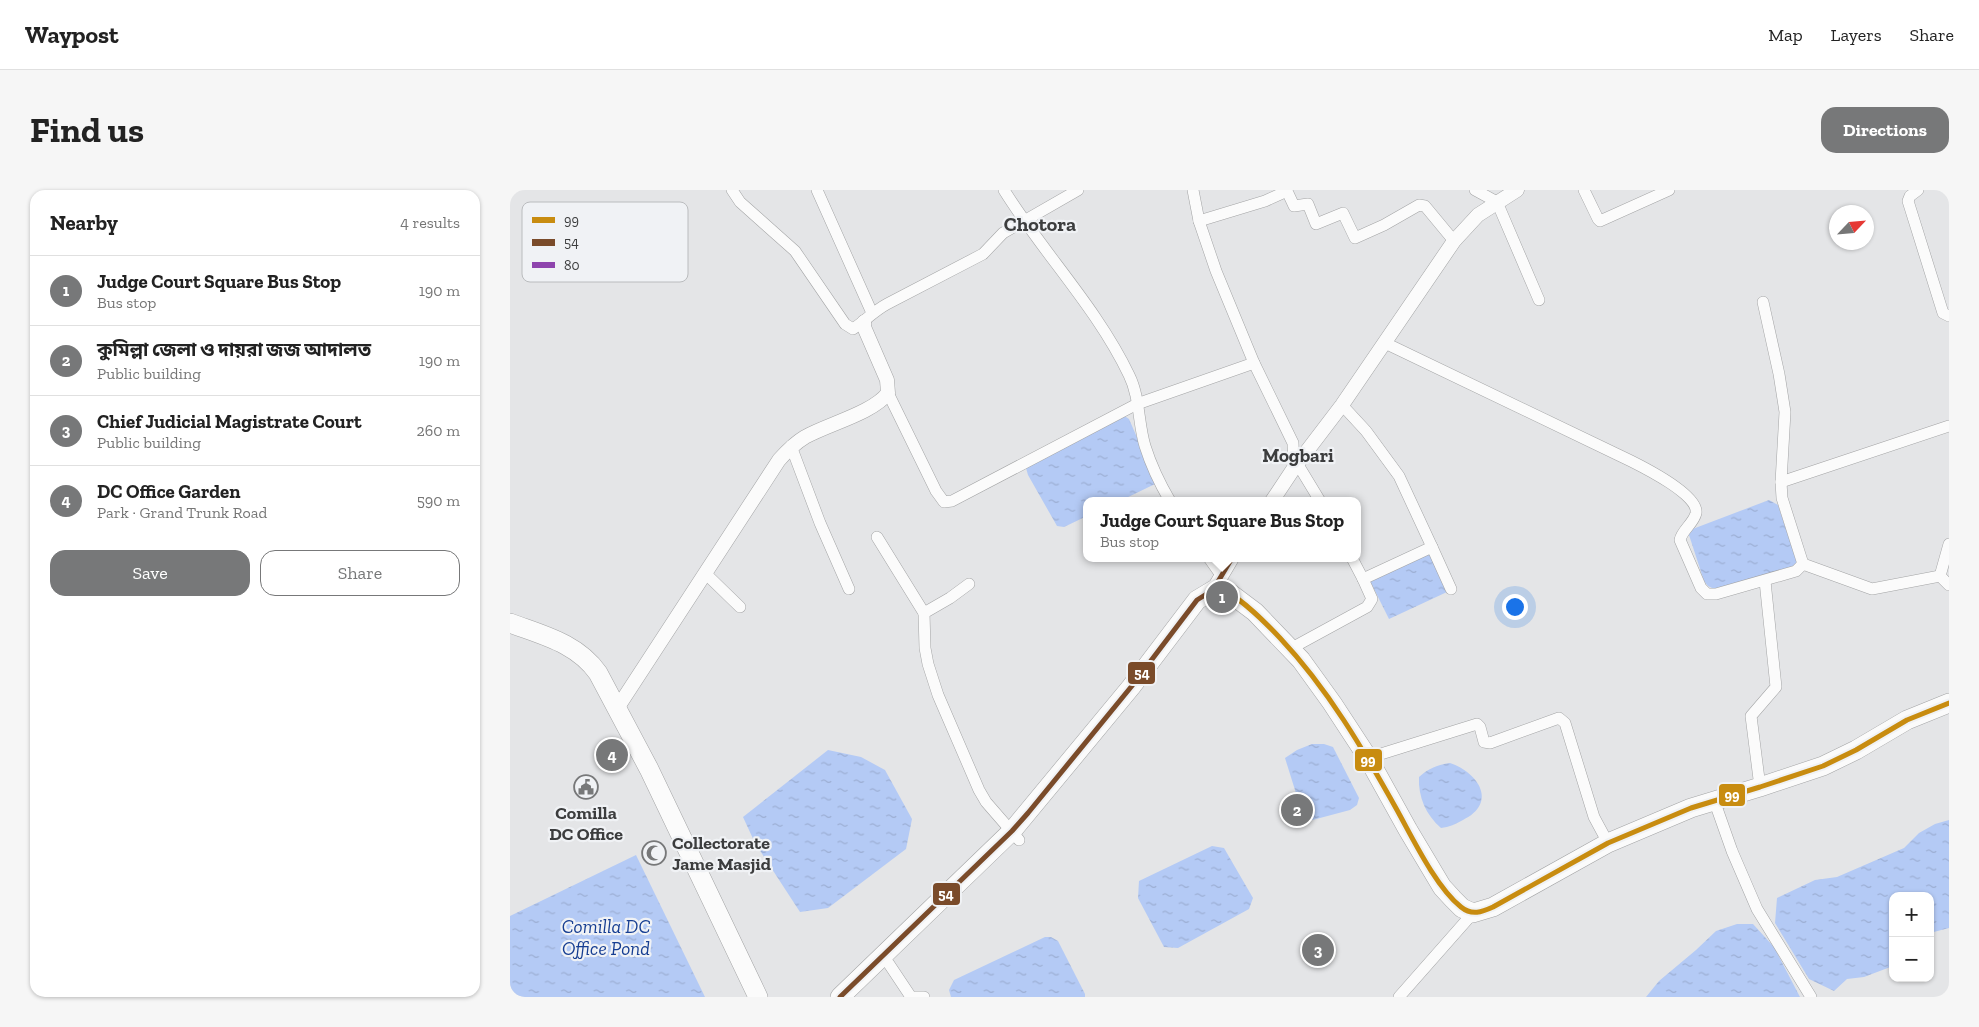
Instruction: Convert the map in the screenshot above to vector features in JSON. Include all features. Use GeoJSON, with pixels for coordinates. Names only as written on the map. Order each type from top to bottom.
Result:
{"type":"FeatureCollection","features":[{"type":"Feature","properties":{"kind":"highway"},"geometry":{"type":"LineString","coordinates":[[1217,582],[1220,588],[1255,612],[1290,649],[1332,703],[1368,758],[1442,887],[1462,908],[1473,913],[1493,907],[1608,843],[1691,808],[1823,766],[1856,750],[1907,720],[1949,703]]}},
{"type":"Feature","properties":{"kind":"highway"},"geometry":{"type":"LineString","coordinates":[[853,997],[889,964],[1076,773],[1163,654],[1206,608],[1217,582]]}},
{"type":"Feature","properties":{"kind":"highway"},"geometry":{"type":"LineString","coordinates":[[510,623],[566,644],[583,656],[598,672],[618,707],[682,836],[758,997]]}},
{"type":"Feature","properties":{"kind":"highway"},"geometry":{"type":"LineString","coordinates":[[840,997],[1016,836]]}},
{"type":"Feature","properties":{"kind":"street"},"geometry":{"type":"LineString","coordinates":[[732,190],[740,202],[796,251],[819,288],[850,329],[872,346]]}},
{"type":"Feature","properties":{"kind":"street"},"geometry":{"type":"LineString","coordinates":[[817,190],[868,317],[864,327],[887,380],[888,393],[936,491],[944,502],[952,501],[1137,404],[1254,363]]}},
{"type":"Feature","properties":{"kind":"street"},"geometry":{"type":"LineString","coordinates":[[1004,190],[1023,221],[1102,328],[1131,378],[1145,446],[1161,486],[1168,497]]}},
{"type":"Feature","properties":{"kind":"street"},"geometry":{"type":"LineString","coordinates":[[850,329],[868,317],[983,254],[999,236],[1078,190]]}},
{"type":"Feature","properties":{"kind":"street"},"geometry":{"type":"LineString","coordinates":[[1193,190],[1199,221],[1216,270],[1254,363],[1293,443],[1296,466],[1317,497]]}},
{"type":"Feature","properties":{"kind":"street"},"geometry":{"type":"LineString","coordinates":[[1476,190],[1497,202],[1540,300]]}},
{"type":"Feature","properties":{"kind":"street"},"geometry":{"type":"LineString","coordinates":[[1275,497],[1342,405],[1454,242],[1478,215],[1517,190]]}},
{"type":"Feature","properties":{"kind":"street"},"geometry":{"type":"LineString","coordinates":[[1584,190],[1600,221],[1669,190]]}},
{"type":"Feature","properties":{"kind":"street"},"geometry":{"type":"LineString","coordinates":[[1918,190],[1910,196],[1908,201],[1943,313],[1949,316]]}},
{"type":"Feature","properties":{"kind":"street"},"geometry":{"type":"LineString","coordinates":[[1199,221],[1265,201],[1287,191],[1294,206],[1308,204],[1316,224],[1343,213],[1355,238],[1384,225],[1419,205],[1425,206],[1454,242]]}},
{"type":"Feature","properties":{"kind":"street"},"geometry":{"type":"LineString","coordinates":[[1763,302],[1779,374],[1785,412],[1781,482],[1782,498],[1802,564]]}},
{"type":"Feature","properties":{"kind":"street"},"geometry":{"type":"LineString","coordinates":[[1385,343],[1660,476],[1688,498],[1695,506],[1696,513],[1680,540],[1701,588],[1707,594],[1716,594],[1796,572],[1802,564]]}},
{"type":"Feature","properties":{"kind":"street"},"geometry":{"type":"LineString","coordinates":[[618,707],[779,460],[791,446],[803,438],[876,405],[888,393]]}},
{"type":"Feature","properties":{"kind":"street"},"geometry":{"type":"LineString","coordinates":[[1342,405],[1366,431],[1399,476],[1451,589]]}},
{"type":"Feature","properties":{"kind":"street"},"geometry":{"type":"LineString","coordinates":[[1781,482],[1949,426]]}},
{"type":"Feature","properties":{"kind":"street"},"geometry":{"type":"LineString","coordinates":[[1293,443],[1314,443]]}},
{"type":"Feature","properties":{"kind":"street"},"geometry":{"type":"LineString","coordinates":[[791,446],[820,523],[849,589]]}},
{"type":"Feature","properties":{"kind":"street"},"geometry":{"type":"LineString","coordinates":[[877,537],[924,613],[925,648],[938,695],[978,790],[1016,836]]}},
{"type":"Feature","properties":{"kind":"street"},"geometry":{"type":"LineString","coordinates":[[1940,576],[1949,544]]}},
{"type":"Feature","properties":{"kind":"street"},"geometry":{"type":"LineString","coordinates":[[1363,579],[1432,547]]}},
{"type":"Feature","properties":{"kind":"street"},"geometry":{"type":"LineString","coordinates":[[1210,562],[1217,582]]}},
{"type":"Feature","properties":{"kind":"street"},"geometry":{"type":"LineString","coordinates":[[1217,582],[1230,562]]}},
{"type":"Feature","properties":{"kind":"street"},"geometry":{"type":"LineString","coordinates":[[1290,649],[1367,607],[1372,599],[1354,562]]}},
{"type":"Feature","properties":{"kind":"street"},"geometry":{"type":"LineString","coordinates":[[1802,564],[1872,589],[1940,576]]}},
{"type":"Feature","properties":{"kind":"street"},"geometry":{"type":"LineString","coordinates":[[705,573],[740,607]]}},
{"type":"Feature","properties":{"kind":"street"},"geometry":{"type":"LineString","coordinates":[[1940,576],[1949,586]]}},
{"type":"Feature","properties":{"kind":"street"},"geometry":{"type":"LineString","coordinates":[[1760,787],[1751,716],[1776,685],[1765,581]]}},
{"type":"Feature","properties":{"kind":"street"},"geometry":{"type":"LineString","coordinates":[[924,613],[969,584]]}},
{"type":"Feature","properties":{"kind":"street"},"geometry":{"type":"LineString","coordinates":[[1368,758],[1477,724],[1480,727],[1484,742],[1490,743],[1559,718],[1565,723],[1594,817],[1608,843]]}},
{"type":"Feature","properties":{"kind":"street"},"geometry":{"type":"LineString","coordinates":[[1714,800],[1732,851],[1757,909],[1811,997]]}},
{"type":"Feature","properties":{"kind":"street"},"geometry":{"type":"LineString","coordinates":[[1398,997],[1473,913]]}},
{"type":"Feature","properties":{"kind":"street"},"geometry":{"type":"LineString","coordinates":[[889,964],[913,997],[924,997]]}},
{"type":"Feature","properties":{"kind":"shaded area"},"geometry":{"type":"Polygon","coordinates":[[[618,740],[628,761],[607,771],[597,750],[618,740]]]}},
{"type":"Feature","properties":{"kind":"water"},"geometry":{"type":"Polygon","coordinates":[[[1126,417],[1129,419],[1156,481],[1155,484],[1128,497],[1083,497],[1083,518],[1064,527],[1057,526],[1028,475],[1026,468],[1126,417]]]}},
{"type":"Feature","properties":{"kind":"water"},"geometry":{"type":"Polygon","coordinates":[[[1769,500],[1778,505],[1796,559],[1794,567],[1714,589],[1708,586],[1704,581],[1689,535],[1690,530],[1769,500]]]}},
{"type":"Feature","properties":{"kind":"water"},"geometry":{"type":"Polygon","coordinates":[[[1429,553],[1447,592],[1389,619],[1370,581],[1429,553]]]}},
{"type":"Feature","properties":{"kind":"water"},"geometry":{"type":"Polygon","coordinates":[[[1312,744],[1324,744],[1333,747],[1359,798],[1357,805],[1350,810],[1305,822],[1285,758],[1297,750],[1312,744]]]}},
{"type":"Feature","properties":{"kind":"water"},"geometry":{"type":"Polygon","coordinates":[[[828,750],[861,757],[885,770],[912,819],[906,849],[828,908],[800,912],[755,843],[743,817],[828,750]]]}},
{"type":"Feature","properties":{"kind":"water"},"geometry":{"type":"Polygon","coordinates":[[[1450,763],[1469,774],[1476,781],[1482,797],[1480,805],[1474,813],[1455,824],[1441,828],[1431,817],[1424,805],[1420,792],[1419,777],[1433,767],[1450,763]]]}},
{"type":"Feature","properties":{"kind":"water"},"geometry":{"type":"Polygon","coordinates":[[[1949,820],[1949,928],[1934,932],[1934,892],[1889,892],[1889,968],[1864,977],[1847,979],[1834,991],[1809,979],[1775,923],[1777,898],[1815,880],[1837,877],[1904,848],[1919,833],[1935,824],[1949,820]]]}},
{"type":"Feature","properties":{"kind":"water"},"geometry":{"type":"Polygon","coordinates":[[[1212,846],[1224,848],[1253,898],[1249,909],[1178,948],[1164,947],[1138,898],[1139,881],[1212,846]]]}},
{"type":"Feature","properties":{"kind":"water","name":"Comilla DC Office Pond"},"geometry":{"type":"Polygon","coordinates":[[[636,855],[705,997],[510,997],[510,916],[636,855]]]}},
{"type":"Feature","properties":{"kind":"water"},"geometry":{"type":"Polygon","coordinates":[[[1737,924],[1753,924],[1774,947],[1800,997],[1646,997],[1659,981],[1716,931],[1737,924]]]}},
{"type":"Feature","properties":{"kind":"water"},"geometry":{"type":"Polygon","coordinates":[[[1045,937],[1051,937],[1058,941],[1085,997],[951,997],[949,990],[954,980],[1045,937]]]}},
{"type":"Feature","properties":{"kind":"transit line","name":"54"},"geometry":{"type":"LineString","coordinates":[[840,997],[1012,831],[1131,687],[1197,600],[1213,590],[1230,562]]}},
{"type":"Feature","properties":{"kind":"transit line","name":"99"},"geometry":{"type":"LineString","coordinates":[[1213,590],[1217,588],[1223,589],[1246,605],[1280,638],[1314,678],[1358,742],[1434,875],[1461,907],[1473,912],[1481,912],[1493,907],[1608,843],[1691,808],[1823,766],[1856,750],[1907,720],[1949,703]]}},
{"type":"Feature","properties":{"kind":"place","name":"Judge Court Square Bus Stop"},"geometry":{"type":"Point","coordinates":[1222,597]}},
{"type":"Feature","properties":{"kind":"place","name":"DC Office Garden"},"geometry":{"type":"Point","coordinates":[612,755]}},
{"type":"Feature","properties":{"kind":"place","name":"Comilla DC Office"},"geometry":{"type":"Point","coordinates":[586,787]}},
{"type":"Feature","properties":{"kind":"place","name":"কুমিল্লা জেলা ও দায়রা জজ আদালত"},"geometry":{"type":"Point","coordinates":[1297,810]}},
{"type":"Feature","properties":{"kind":"place","name":"Collectorate Jame Masjid"},"geometry":{"type":"Point","coordinates":[654,853]}},
{"type":"Feature","properties":{"kind":"place","name":"Chief Judicial Magistrate Court"},"geometry":{"type":"Point","coordinates":[1318,950]}},
{"type":"Feature","properties":{"kind":"district","name":"Chotora"},"geometry":{"type":"Point","coordinates":[1040,224]}},
{"type":"Feature","properties":{"kind":"district","name":"Mogbari"},"geometry":{"type":"Point","coordinates":[1298,455]}}]}
